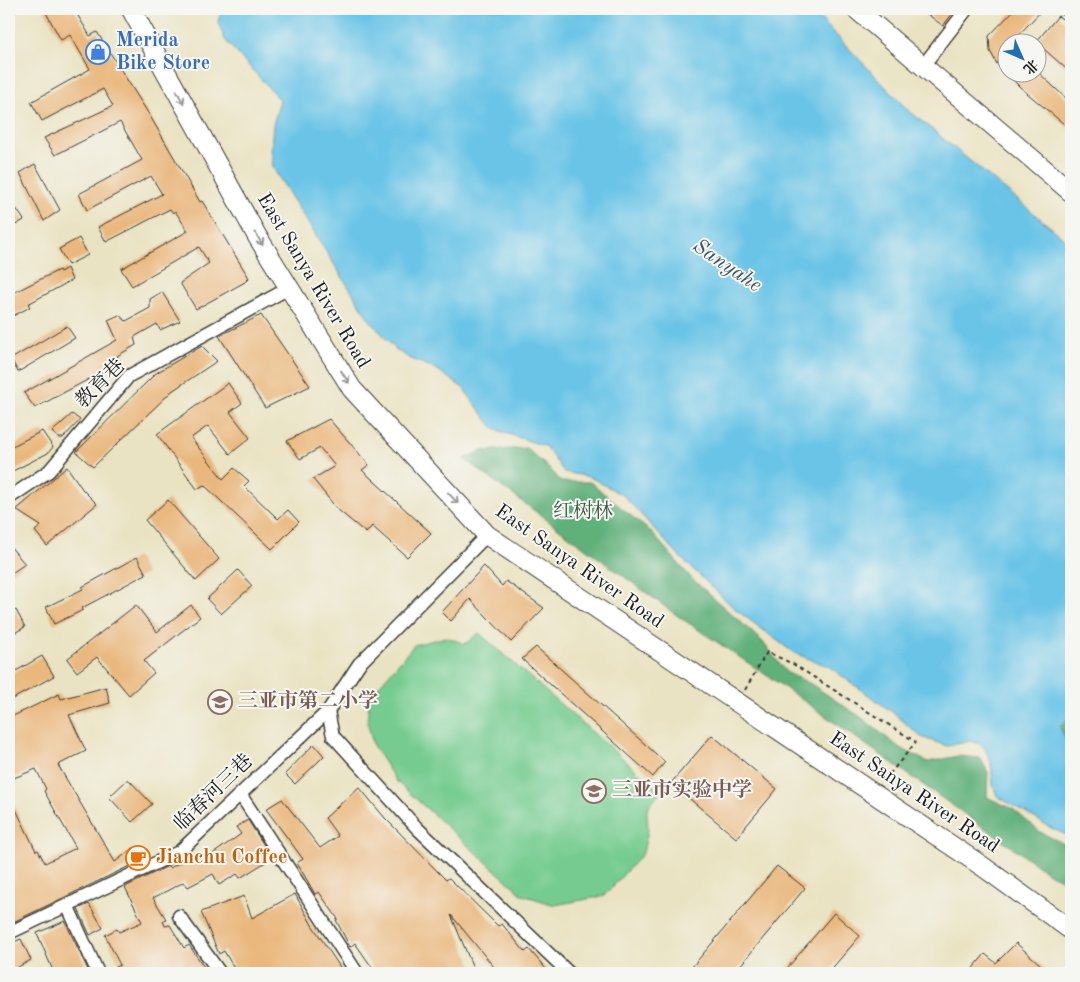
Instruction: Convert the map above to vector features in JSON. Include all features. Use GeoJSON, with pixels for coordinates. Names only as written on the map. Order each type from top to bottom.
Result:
{"type":"FeatureCollection","features":[{"type":"Feature","properties":{"kind":"street","name":"East Sanya River Road"},"geometry":{"type":"LineString","coordinates":[[131,9],[257,236],[352,389],[487,535],[982,866],[1071,930]]}},
{"type":"Feature","properties":{"kind":"street"},"geometry":{"type":"LineString","coordinates":[[856,9],[1071,192]]}},
{"type":"Feature","properties":{"kind":"street"},"geometry":{"type":"LineString","coordinates":[[871,9],[1071,178]]}},
{"type":"Feature","properties":{"kind":"street"},"geometry":{"type":"LineString","coordinates":[[929,58],[967,9]]}},
{"type":"Feature","properties":{"kind":"street"},"geometry":{"type":"LineString","coordinates":[[1066,9],[1071,12]]}},
{"type":"Feature","properties":{"kind":"street","name":"教育巷"},"geometry":{"type":"LineString","coordinates":[[9,498],[49,471],[129,376],[289,288]]}},
{"type":"Feature","properties":{"kind":"street","name":"临春河三巷"},"geometry":{"type":"LineString","coordinates":[[9,933],[179,852],[328,711],[359,664],[487,535]]}},
{"type":"Feature","properties":{"kind":"street"},"geometry":{"type":"LineString","coordinates":[[328,711],[333,736],[424,834],[569,973]]}},
{"type":"Feature","properties":{"kind":"street"},"geometry":{"type":"LineString","coordinates":[[240,794],[357,973]]}},
{"type":"Feature","properties":{"kind":"street"},"geometry":{"type":"LineString","coordinates":[[66,905],[97,973]]}},
{"type":"Feature","properties":{"kind":"street"},"geometry":{"type":"LineString","coordinates":[[179,916],[220,973]]}},
{"type":"Feature","properties":{"kind":"path"},"geometry":{"type":"LineString","coordinates":[[737,702],[767,652],[793,664],[916,742],[874,794]]}},
{"type":"Feature","properties":{"kind":"green space","name":"红树林"},"geometry":{"type":"Polygon","coordinates":[[[526,448],[551,470],[561,482],[590,482],[652,533],[692,579],[762,641],[786,672],[811,684],[862,718],[900,748],[928,762],[958,756],[980,758],[988,772],[987,797],[1013,809],[1040,832],[1071,847],[1071,884],[1050,874],[781,685],[675,614],[464,459],[482,451],[526,448]]]}},
{"type":"Feature","properties":{"kind":"green space"},"geometry":{"type":"Polygon","coordinates":[[[479,633],[661,792],[647,809],[648,830],[643,853],[604,896],[555,905],[523,895],[396,781],[373,745],[367,721],[370,696],[414,645],[446,637],[465,644],[479,633]]]}},
{"type":"Feature","properties":{"kind":"green space"},"geometry":{"type":"Polygon","coordinates":[[[1071,715],[1071,750],[1070,750],[1060,727],[1071,715]]]}},
{"type":"Feature","properties":{"kind":"water","name":"Sanyahe"},"geometry":{"type":"Polygon","coordinates":[[[222,9],[811,9],[907,109],[1071,244],[1071,715],[1060,727],[1071,750],[1071,837],[1053,829],[997,796],[993,785],[991,762],[985,749],[980,744],[971,741],[947,746],[921,737],[895,714],[828,666],[794,653],[735,609],[677,554],[624,496],[590,477],[564,472],[545,446],[499,431],[491,425],[463,388],[436,369],[409,358],[395,349],[369,319],[273,168],[271,148],[273,125],[280,100],[225,40],[218,22],[222,9]]]}},
{"type":"Feature","properties":{"kind":"building"},"geometry":{"type":"Polygon","coordinates":[[[44,9],[74,9],[90,36],[97,32],[150,116],[200,202],[202,201],[249,278],[245,282],[196,309],[180,283],[209,263],[199,247],[132,286],[121,269],[188,231],[175,211],[173,213],[170,209],[106,242],[98,227],[162,194],[151,176],[87,210],[79,194],[142,160],[120,122],[55,155],[44,138],[113,106],[103,89],[42,121],[31,102],[90,69],[70,35],[61,40],[44,9]]]}},
{"type":"Feature","properties":{"kind":"building"},"geometry":{"type":"Polygon","coordinates":[[[921,9],[956,9],[943,26],[921,9]]]}},
{"type":"Feature","properties":{"kind":"building"},"geometry":{"type":"Polygon","coordinates":[[[1015,9],[1043,9],[1021,32],[998,32],[998,65],[990,51],[989,36],[1015,9]]]}},
{"type":"Feature","properties":{"kind":"building"},"geometry":{"type":"Polygon","coordinates":[[[1058,16],[1071,25],[1071,73],[1048,53],[1048,32],[1044,32],[1058,16]]]}},
{"type":"Feature","properties":{"kind":"building"},"geometry":{"type":"Polygon","coordinates":[[[1048,81],[1071,103],[1071,130],[1015,82],[1048,81]]]}},
{"type":"Feature","properties":{"kind":"building"},"geometry":{"type":"Polygon","coordinates":[[[35,164],[60,210],[44,221],[20,173],[35,164]]]}},
{"type":"Feature","properties":{"kind":"building"},"geometry":{"type":"Polygon","coordinates":[[[9,198],[24,220],[9,229],[9,198]]]}},
{"type":"Feature","properties":{"kind":"building"},"geometry":{"type":"Polygon","coordinates":[[[79,238],[88,255],[68,265],[59,249],[79,238]]]}},
{"type":"Feature","properties":{"kind":"building"},"geometry":{"type":"Polygon","coordinates":[[[67,268],[72,280],[28,304],[30,307],[9,318],[9,295],[59,270],[60,272],[67,268]]]}},
{"type":"Feature","properties":{"kind":"building"},"geometry":{"type":"Polygon","coordinates":[[[162,292],[180,321],[160,330],[157,324],[134,337],[136,345],[117,356],[121,362],[35,408],[24,393],[117,340],[108,320],[119,315],[126,321],[150,308],[150,299],[162,292]]]}},
{"type":"Feature","properties":{"kind":"building"},"geometry":{"type":"Polygon","coordinates":[[[261,315],[310,386],[265,408],[219,336],[261,315]]]}},
{"type":"Feature","properties":{"kind":"building"},"geometry":{"type":"Polygon","coordinates":[[[67,326],[75,338],[18,372],[11,359],[67,326]]]}},
{"type":"Feature","properties":{"kind":"building"},"geometry":{"type":"Polygon","coordinates":[[[202,346],[217,361],[172,391],[93,467],[76,452],[156,373],[202,346]]]}},
{"type":"Feature","properties":{"kind":"building"},"geometry":{"type":"Polygon","coordinates":[[[228,383],[242,403],[230,412],[250,438],[230,454],[208,426],[191,438],[223,479],[234,468],[249,481],[244,486],[278,519],[288,510],[299,522],[272,549],[204,485],[197,489],[157,434],[228,383]]]}},
{"type":"Feature","properties":{"kind":"building"},"geometry":{"type":"Polygon","coordinates":[[[72,414],[80,420],[63,438],[59,438],[52,432],[72,414]]]}},
{"type":"Feature","properties":{"kind":"building"},"geometry":{"type":"Polygon","coordinates":[[[329,419],[369,465],[362,470],[431,533],[407,557],[372,526],[366,533],[337,509],[313,479],[335,466],[320,448],[300,459],[287,441],[329,419]]]}},
{"type":"Feature","properties":{"kind":"building"},"geometry":{"type":"Polygon","coordinates":[[[42,431],[53,447],[48,453],[9,473],[9,448],[42,431]]]}},
{"type":"Feature","properties":{"kind":"building"},"geometry":{"type":"Polygon","coordinates":[[[67,467],[83,490],[97,504],[47,546],[35,531],[41,526],[16,510],[67,467]]]}},
{"type":"Feature","properties":{"kind":"building"},"geometry":{"type":"Polygon","coordinates":[[[168,500],[219,559],[196,581],[145,520],[168,500]]]}},
{"type":"Feature","properties":{"kind":"building"},"geometry":{"type":"Polygon","coordinates":[[[9,545],[25,564],[9,575],[9,545]]]}},
{"type":"Feature","properties":{"kind":"building"},"geometry":{"type":"Polygon","coordinates":[[[137,557],[146,574],[82,608],[83,610],[54,624],[46,607],[83,589],[82,587],[137,557]]]}},
{"type":"Feature","properties":{"kind":"building"},"geometry":{"type":"Polygon","coordinates":[[[484,566],[502,586],[506,581],[544,608],[511,642],[470,599],[451,621],[442,612],[484,566]]]}},
{"type":"Feature","properties":{"kind":"building"},"geometry":{"type":"Polygon","coordinates":[[[238,570],[252,586],[221,614],[207,599],[238,570]]]}},
{"type":"Feature","properties":{"kind":"building"},"geometry":{"type":"Polygon","coordinates":[[[136,605],[157,632],[191,605],[200,617],[144,661],[154,673],[129,695],[97,657],[77,672],[67,659],[136,605]]]}},
{"type":"Feature","properties":{"kind":"building"},"geometry":{"type":"Polygon","coordinates":[[[16,610],[25,627],[9,636],[9,613],[16,610]]]}},
{"type":"Feature","properties":{"kind":"building"},"geometry":{"type":"Polygon","coordinates":[[[536,647],[665,762],[653,777],[522,659],[536,647]]]}},
{"type":"Feature","properties":{"kind":"building"},"geometry":{"type":"Polygon","coordinates":[[[42,656],[54,676],[9,701],[9,675],[42,656]]]}},
{"type":"Feature","properties":{"kind":"building"},"geometry":{"type":"Polygon","coordinates":[[[106,687],[110,703],[69,715],[86,751],[58,765],[115,862],[133,848],[142,860],[9,924],[9,795],[36,851],[38,850],[45,863],[76,848],[44,791],[46,789],[36,769],[9,780],[9,718],[59,694],[61,699],[106,687]]]}},
{"type":"Feature","properties":{"kind":"building"},"geometry":{"type":"Polygon","coordinates":[[[712,735],[777,789],[736,838],[671,783],[712,735]]]}},
{"type":"Feature","properties":{"kind":"building"},"geometry":{"type":"Polygon","coordinates":[[[314,744],[324,756],[295,784],[285,774],[314,744]]]}},
{"type":"Feature","properties":{"kind":"building"},"geometry":{"type":"Polygon","coordinates":[[[128,779],[152,804],[132,822],[109,797],[128,779]]]}},
{"type":"Feature","properties":{"kind":"building"},"geometry":{"type":"Polygon","coordinates":[[[359,787],[385,818],[446,880],[449,878],[498,926],[502,924],[525,952],[529,949],[546,969],[542,973],[499,973],[451,915],[474,970],[469,973],[376,973],[355,943],[350,947],[336,920],[338,919],[319,892],[315,894],[297,863],[303,859],[266,809],[282,799],[320,848],[338,836],[325,818],[359,787]]]}},
{"type":"Feature","properties":{"kind":"building"},"geometry":{"type":"Polygon","coordinates":[[[248,820],[272,858],[240,878],[237,874],[219,885],[213,874],[188,887],[184,882],[153,898],[166,919],[163,921],[165,926],[170,925],[184,948],[189,945],[208,973],[106,973],[120,965],[105,935],[117,929],[119,932],[142,922],[125,887],[168,866],[170,868],[195,854],[200,863],[241,834],[236,827],[248,820]]]}},
{"type":"Feature","properties":{"kind":"building"},"geometry":{"type":"Polygon","coordinates":[[[777,866],[805,888],[734,973],[687,973],[777,866]]]}},
{"type":"Feature","properties":{"kind":"building"},"geometry":{"type":"Polygon","coordinates":[[[295,894],[312,925],[344,973],[237,973],[224,951],[219,954],[201,912],[244,896],[252,918],[295,894]]]}},
{"type":"Feature","properties":{"kind":"building"},"geometry":{"type":"Polygon","coordinates":[[[89,904],[103,928],[90,935],[78,909],[89,904]]]}},
{"type":"Feature","properties":{"kind":"building"},"geometry":{"type":"Polygon","coordinates":[[[834,913],[860,936],[828,973],[783,973],[834,913]]]}},
{"type":"Feature","properties":{"kind":"building"},"geometry":{"type":"Polygon","coordinates":[[[65,921],[88,970],[81,973],[54,973],[37,933],[65,921]]]}},
{"type":"Feature","properties":{"kind":"building"},"geometry":{"type":"Polygon","coordinates":[[[21,939],[31,960],[9,972],[9,944],[21,939]]]}},
{"type":"Feature","properties":{"kind":"building"},"geometry":{"type":"Polygon","coordinates":[[[1016,943],[1050,973],[969,973],[985,954],[996,963],[1016,943]]]}},
{"type":"Feature","properties":{"kind":"place","name":"Merida Bike Store"},"geometry":{"type":"Point","coordinates":[98,52]}},
{"type":"Feature","properties":{"kind":"place","name":"三亚市第二小学"},"geometry":{"type":"Point","coordinates":[220,702]}},
{"type":"Feature","properties":{"kind":"place","name":"三亚市实验中学"},"geometry":{"type":"Point","coordinates":[594,791]}},
{"type":"Feature","properties":{"kind":"place","name":"Jianchu Coffee"},"geometry":{"type":"Point","coordinates":[138,858]}}]}
